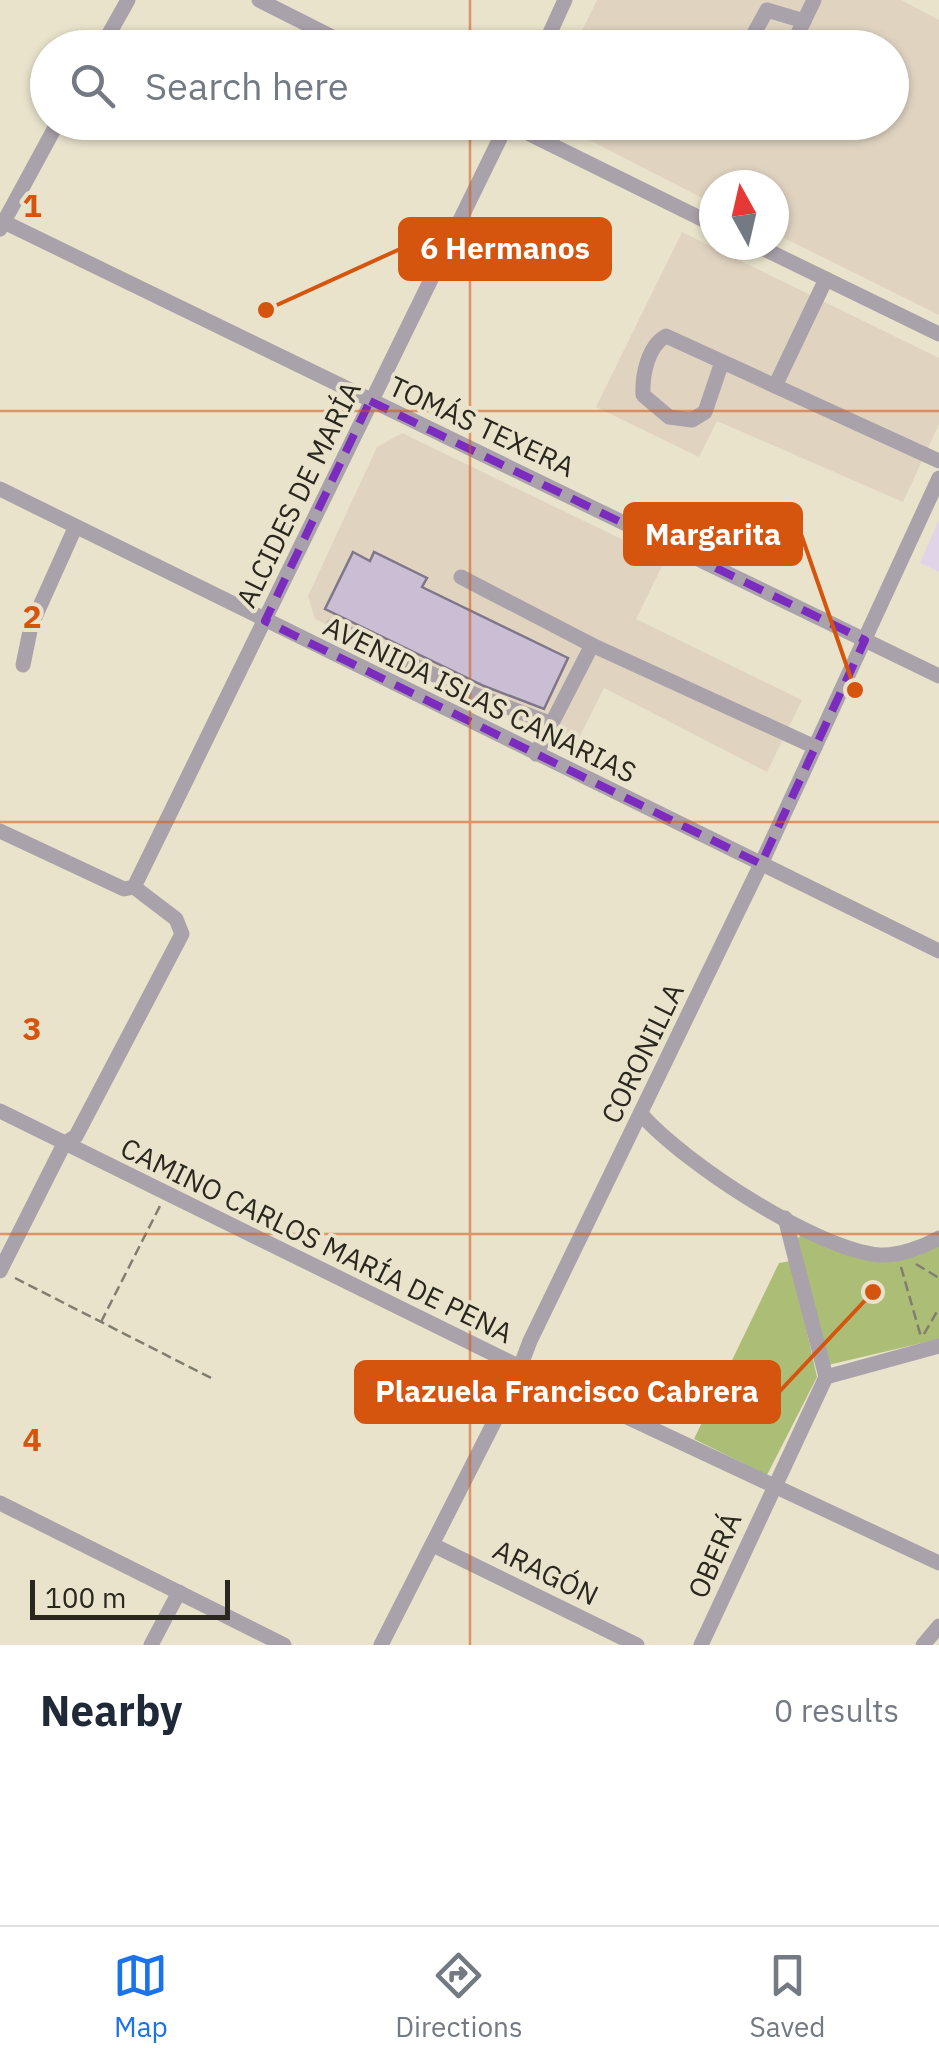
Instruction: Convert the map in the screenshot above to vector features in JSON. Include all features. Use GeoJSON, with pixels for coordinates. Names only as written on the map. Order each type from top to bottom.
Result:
{"type":"FeatureCollection","features":[{"type":"Feature","properties":{"kind":"street"},"geometry":{"type":"LineString","coordinates":[[110,30],[126,0]]}},
{"type":"Feature","properties":{"kind":"street"},"geometry":{"type":"LineString","coordinates":[[259,0],[318,30]]}},
{"type":"Feature","properties":{"kind":"street"},"geometry":{"type":"LineString","coordinates":[[551,30],[565,0]]}},
{"type":"Feature","properties":{"kind":"street"},"geometry":{"type":"LineString","coordinates":[[800,30],[814,0]]}},
{"type":"Feature","properties":{"kind":"street"},"geometry":{"type":"LineString","coordinates":[[756,30],[767,10],[804,21]]}},
{"type":"Feature","properties":{"kind":"street"},"geometry":{"type":"LineString","coordinates":[[2,225],[48,140]]}},
{"type":"Feature","properties":{"kind":"street","name":"ALCIDES DE MARÍA"},"geometry":{"type":"LineString","coordinates":[[134,887],[499,140]]}},
{"type":"Feature","properties":{"kind":"street"},"geometry":{"type":"LineString","coordinates":[[542,140],[699,218]]}},
{"type":"Feature","properties":{"kind":"street","name":"TOMÁS TEXERA"},"geometry":{"type":"LineString","coordinates":[[2,225],[939,676]]}},
{"type":"Feature","properties":{"kind":"street"},"geometry":{"type":"LineString","coordinates":[[787,260],[939,334]]}},
{"type":"Feature","properties":{"kind":"street"},"geometry":{"type":"LineString","coordinates":[[775,386],[826,279]]}},
{"type":"Feature","properties":{"kind":"street"},"geometry":{"type":"LineString","coordinates":[[722,362],[705,412],[692,420],[669,416],[643,394],[642,378],[657,341],[666,336],[939,461]]}},
{"type":"Feature","properties":{"kind":"street","name":"CORONILLA"},"geometry":{"type":"LineString","coordinates":[[381,1645],[520,1367],[761,864],[939,478]]}},
{"type":"Feature","properties":{"kind":"street","name":"AVENIDA ISLAS CANARIAS"},"geometry":{"type":"LineString","coordinates":[[0,489],[939,951]]}},
{"type":"Feature","properties":{"kind":"street"},"geometry":{"type":"LineString","coordinates":[[22,664],[30,626],[75,528]]}},
{"type":"Feature","properties":{"kind":"street"},"geometry":{"type":"LineString","coordinates":[[461,578],[592,645],[815,747]]}},
{"type":"Feature","properties":{"kind":"street"},"geometry":{"type":"LineString","coordinates":[[333,626],[476,694],[552,724]]}},
{"type":"Feature","properties":{"kind":"street"},"geometry":{"type":"LineString","coordinates":[[536,754],[592,645]]}},
{"type":"Feature","properties":{"kind":"street"},"geometry":{"type":"LineString","coordinates":[[0,830],[124,889],[134,887],[176,919],[182,934],[76,1136],[64,1144],[0,1271]]}},
{"type":"Feature","properties":{"kind":"street","name":"CAMINO CARLOS MARÍA DE PENA"},"geometry":{"type":"LineString","coordinates":[[0,1111],[520,1367],[939,1563]]}},
{"type":"Feature","properties":{"kind":"street"},"geometry":{"type":"LineString","coordinates":[[641,1114],[689,1160],[785,1218],[860,1251],[897,1252],[939,1238]]}},
{"type":"Feature","properties":{"kind":"street"},"geometry":{"type":"LineString","coordinates":[[785,1218],[826,1378],[939,1346]]}},
{"type":"Feature","properties":{"kind":"street","name":"OBERÁ"},"geometry":{"type":"LineString","coordinates":[[701,1645],[773,1484],[826,1378]]}},
{"type":"Feature","properties":{"kind":"street"},"geometry":{"type":"LineString","coordinates":[[0,1502],[284,1645]]}},
{"type":"Feature","properties":{"kind":"street","name":"ARAGÓN"},"geometry":{"type":"LineString","coordinates":[[433,1544],[637,1645]]}},
{"type":"Feature","properties":{"kind":"street"},"geometry":{"type":"LineString","coordinates":[[150,1645],[179,1592]]}},
{"type":"Feature","properties":{"kind":"street"},"geometry":{"type":"LineString","coordinates":[[923,1645],[939,1626]]}},
{"type":"Feature","properties":{"kind":"path"},"geometry":{"type":"LineString","coordinates":[[101,1322],[166,1194]]}},
{"type":"Feature","properties":{"kind":"path"},"geometry":{"type":"LineString","coordinates":[[897,1252],[939,1278]]}},
{"type":"Feature","properties":{"kind":"path"},"geometry":{"type":"LineString","coordinates":[[897,1252],[922,1338],[939,1308]]}},
{"type":"Feature","properties":{"kind":"path"},"geometry":{"type":"LineString","coordinates":[[0,1271],[210,1378]]}},
{"type":"Feature","properties":{"kind":"highlighted area"},"geometry":{"type":"Polygon","coordinates":[[[370,401],[865,640],[761,864],[265,621],[370,401]]]}},
{"type":"Feature","properties":{"kind":"shaded area"},"geometry":{"type":"Polygon","coordinates":[[[597,0],[901,0],[939,20],[939,315],[789,240],[789,170],[699,170],[699,196],[589,140],[909,140],[909,30],[582,30],[597,0]]]}},
{"type":"Feature","properties":{"kind":"shaded area"},"geometry":{"type":"Polygon","coordinates":[[[682,232],[699,240],[699,260],[739,260],[939,358],[939,424],[903,502],[717,421],[699,457],[596,407],[682,232]]]}},
{"type":"Feature","properties":{"kind":"shaded area"},"geometry":{"type":"Polygon","coordinates":[[[402,433],[665,560],[636,619],[802,700],[767,772],[604,688],[574,748],[315,619],[308,596],[377,447],[402,433]]]}},
{"type":"Feature","properties":{"kind":"shaded area"},"geometry":{"type":"Polygon","coordinates":[[[939,520],[939,572],[920,563],[939,520]]]}},
{"type":"Feature","properties":{"kind":"green space"},"geometry":{"type":"Polygon","coordinates":[[[802,1234],[841,1252],[869,1259],[939,1243],[939,1339],[828,1365],[797,1239],[802,1234]]]}},
{"type":"Feature","properties":{"kind":"green space"},"geometry":{"type":"Polygon","coordinates":[[[791,1261],[817,1377],[767,1475],[694,1439],[779,1263],[791,1261]]]}},
{"type":"Feature","properties":{"kind":"building"},"geometry":{"type":"Polygon","coordinates":[[[353,552],[370,561],[374,552],[427,578],[422,587],[568,658],[544,709],[484,686],[325,609],[353,552]]]}},
{"type":"Feature","properties":{"kind":"place","name":"6 Hermanos"},"geometry":{"type":"Point","coordinates":[266,310]}},
{"type":"Feature","properties":{"kind":"place","name":"Margarita"},"geometry":{"type":"Point","coordinates":[855,690]}},
{"type":"Feature","properties":{"kind":"place","name":"Plazuela Francisco Cabrera"},"geometry":{"type":"Point","coordinates":[873,1292]}}]}
